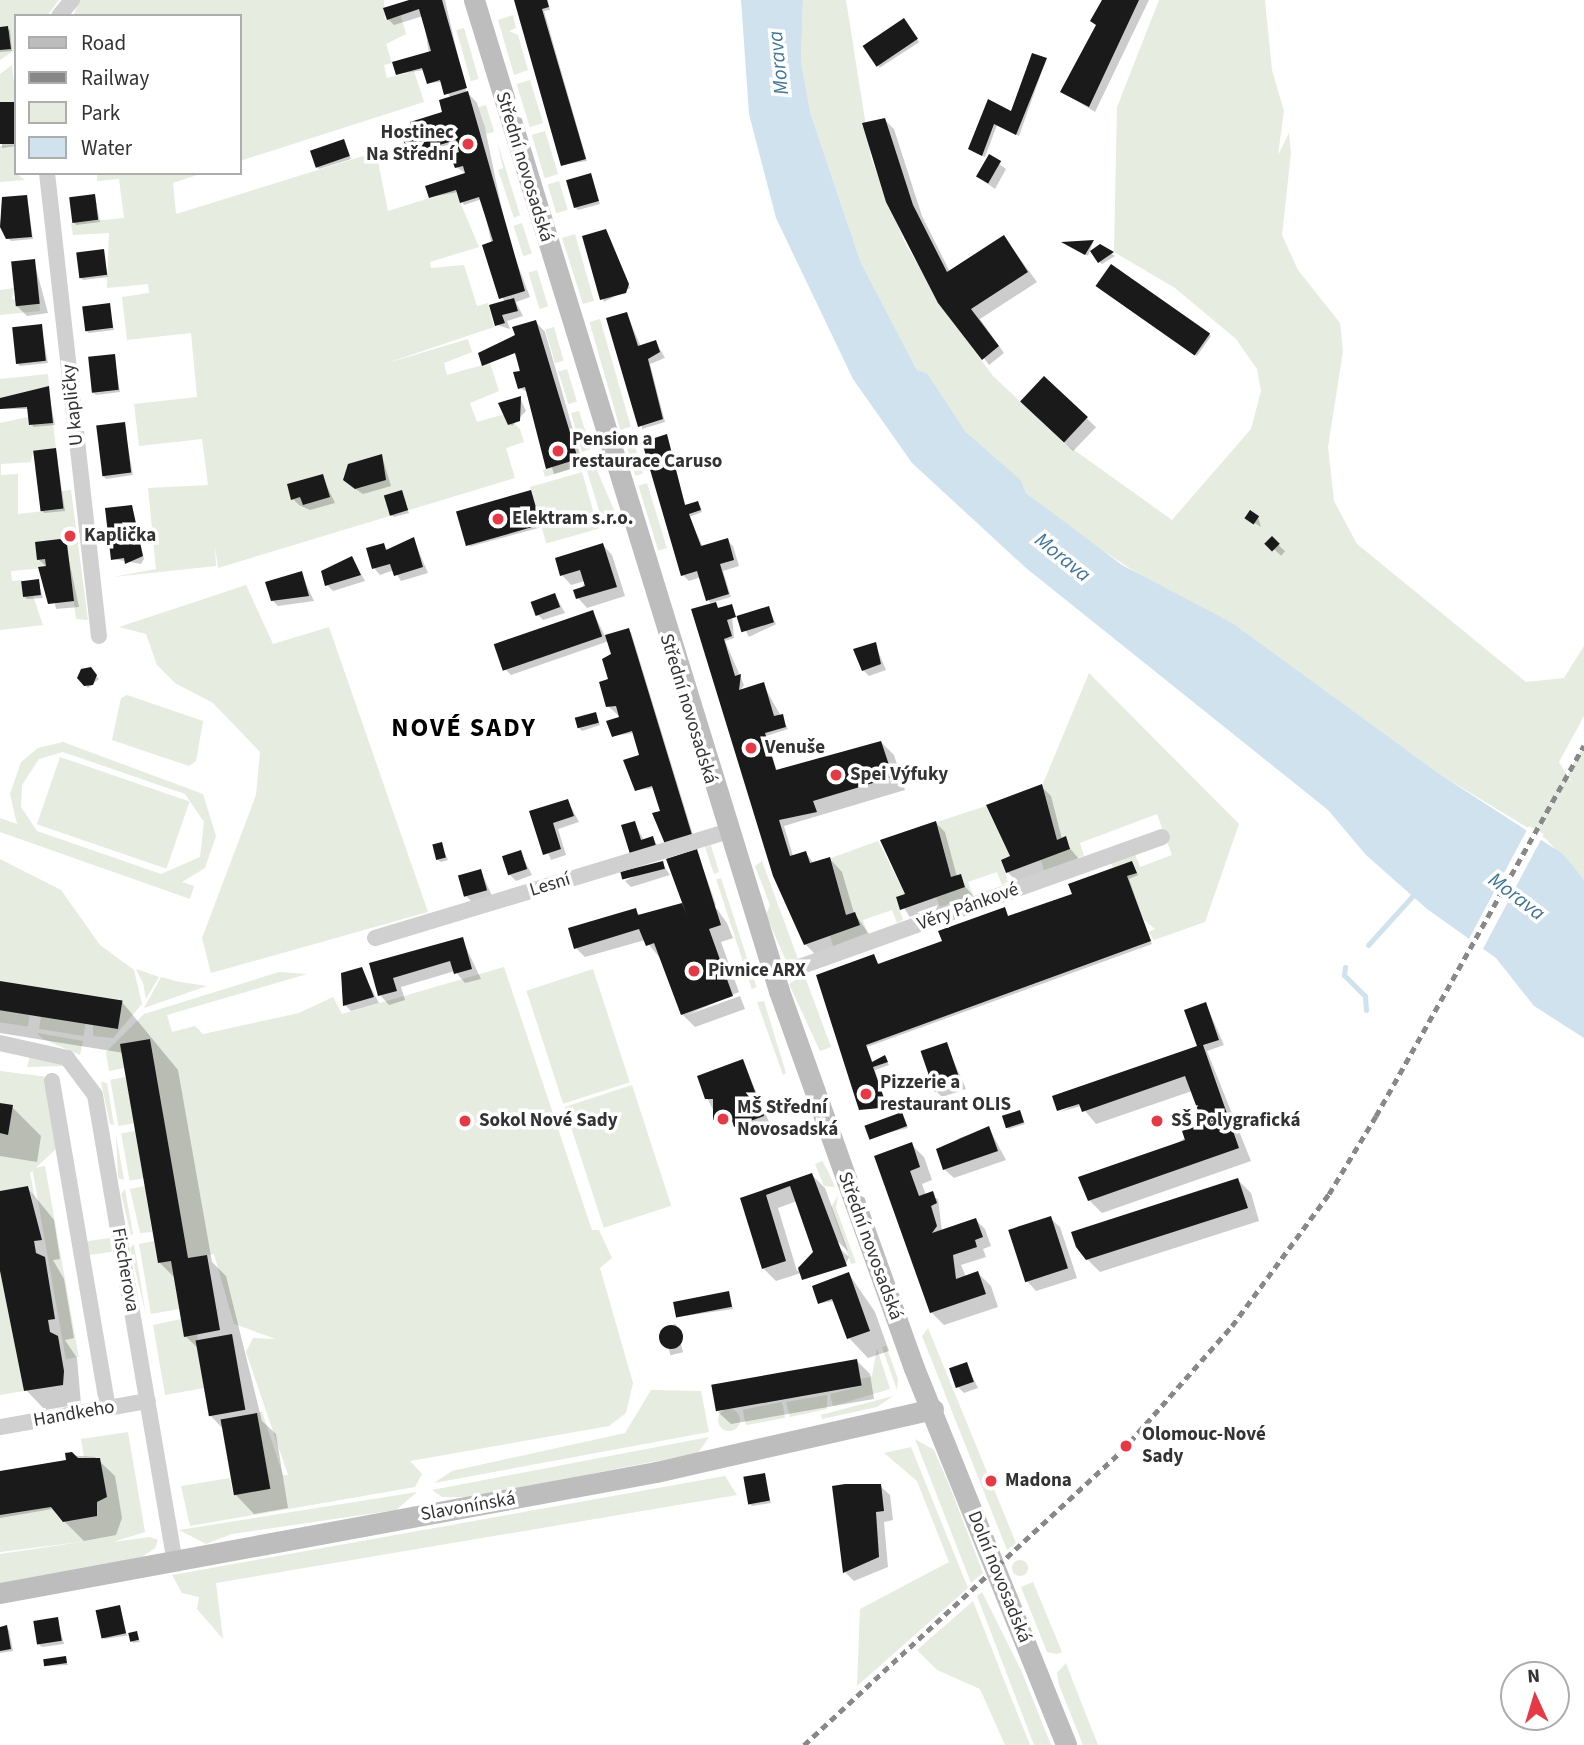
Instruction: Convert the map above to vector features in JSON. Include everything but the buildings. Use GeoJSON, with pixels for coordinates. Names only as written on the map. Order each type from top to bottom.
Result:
{"type":"FeatureCollection","features":[{"type":"Feature","properties":{"kind":"main road","name":"Střední novosadská"},"geometry":{"type":"LineString","coordinates":[[474,0],[726,832],[774,976],[933,1409]]}},
{"type":"Feature","properties":{"kind":"main road","name":"Slavonínská"},"geometry":{"type":"LineString","coordinates":[[0,1593],[682,1467],[933,1409]]}},
{"type":"Feature","properties":{"kind":"main road","name":"Dolní novosadská"},"geometry":{"type":"LineString","coordinates":[[933,1409],[1066,1745]]}},
{"type":"Feature","properties":{"kind":"street"},"geometry":{"type":"LineString","coordinates":[[61,14],[72,0]]}},
{"type":"Feature","properties":{"kind":"street","name":"U kapličky"},"geometry":{"type":"LineString","coordinates":[[47,175],[99,636]]}},
{"type":"Feature","properties":{"kind":"street","name":"Lesní"},"geometry":{"type":"LineString","coordinates":[[375,937],[726,832]]}},
{"type":"Feature","properties":{"kind":"street","name":"Věry Pánkové"},"geometry":{"type":"LineString","coordinates":[[774,976],[1162,837]]}},
{"type":"Feature","properties":{"kind":"street","name":"Fischerova"},"geometry":{"type":"LineString","coordinates":[[0,1043],[67,1058],[91,1082],[175,1561]]}},
{"type":"Feature","properties":{"kind":"street","name":"Fischerova"},"geometry":{"type":"LineString","coordinates":[[52,1081],[108,1408]]}},
{"type":"Feature","properties":{"kind":"street","name":"Handkeho"},"geometry":{"type":"LineString","coordinates":[[0,1427],[148,1401]]}},
{"type":"Feature","properties":{"kind":"green space"},"geometry":{"type":"Polygon","coordinates":[[[0,0],[59,0],[48,14],[14,14],[14,50],[0,60],[0,50],[11,48],[8,26],[0,27],[0,0]]]}},
{"type":"Feature","properties":{"kind":"green space"},"geometry":{"type":"Polygon","coordinates":[[[80,0],[384,0],[385,20],[401,16],[406,34],[386,44],[392,63],[384,65],[387,78],[414,71],[424,102],[242,160],[242,14],[74,14],[80,0]]]}},
{"type":"Feature","properties":{"kind":"green space"},"geometry":{"type":"Polygon","coordinates":[[[803,0],[846,0],[871,158],[905,243],[950,318],[993,376],[1063,442],[1172,520],[1251,429],[1261,391],[1257,369],[1236,339],[1175,288],[1114,252],[1117,107],[1159,0],[1265,0],[1272,70],[1284,111],[1278,155],[1289,133],[1291,153],[1282,235],[1298,270],[1340,323],[1343,351],[1328,447],[1334,501],[1357,544],[1526,682],[1564,678],[1584,646],[1584,716],[1559,762],[1573,785],[1568,774],[1584,745],[1584,880],[1546,839],[1441,775],[1234,624],[1160,588],[1085,539],[1026,493],[1021,480],[966,432],[927,373],[917,370],[861,263],[811,115],[801,62],[803,0]]]}},
{"type":"Feature","properties":{"kind":"green space"},"geometry":{"type":"Polygon","coordinates":[[[513,15],[516,28],[509,31],[518,35],[528,70],[514,75],[498,20],[513,15]]]}},
{"type":"Feature","properties":{"kind":"green space"},"geometry":{"type":"Polygon","coordinates":[[[464,28],[479,79],[471,81],[456,30],[464,28]]]}},
{"type":"Feature","properties":{"kind":"green space"},"geometry":{"type":"Polygon","coordinates":[[[12,65],[14,102],[0,103],[0,74],[12,65]]]}},
{"type":"Feature","properties":{"kind":"green space"},"geometry":{"type":"Polygon","coordinates":[[[530,80],[543,123],[530,127],[517,84],[530,80]]]}},
{"type":"Feature","properties":{"kind":"green space"},"geometry":{"type":"Polygon","coordinates":[[[486,105],[494,132],[487,134],[478,107],[486,105]]]}},
{"type":"Feature","properties":{"kind":"green space"},"geometry":{"type":"Polygon","coordinates":[[[545,131],[558,174],[545,178],[532,135],[545,131]]]}},
{"type":"Feature","properties":{"kind":"green space"},"geometry":{"type":"Polygon","coordinates":[[[497,141],[520,215],[514,218],[498,170],[503,168],[497,141]]]}},
{"type":"Feature","properties":{"kind":"green space"},"geometry":{"type":"Polygon","coordinates":[[[14,145],[14,175],[25,180],[0,182],[0,146],[14,145]]]}},
{"type":"Feature","properties":{"kind":"green space"},"geometry":{"type":"Polygon","coordinates":[[[376,152],[388,211],[455,190],[479,247],[430,262],[431,268],[464,265],[477,306],[488,303],[494,327],[384,364],[468,339],[472,352],[444,363],[447,375],[490,363],[499,391],[470,403],[477,422],[505,414],[520,429],[524,442],[506,448],[515,478],[218,568],[215,546],[216,566],[113,577],[156,569],[148,488],[208,485],[202,439],[139,446],[134,404],[197,397],[191,333],[127,340],[122,297],[149,293],[148,284],[107,288],[109,233],[73,235],[71,223],[124,218],[119,179],[97,181],[97,175],[197,175],[173,183],[176,214],[376,152]]]}},
{"type":"Feature","properties":{"kind":"green space"},"geometry":{"type":"Polygon","coordinates":[[[559,181],[568,210],[556,213],[548,185],[559,181]]]}},
{"type":"Feature","properties":{"kind":"green space"},"geometry":{"type":"Polygon","coordinates":[[[522,223],[532,253],[523,256],[513,226],[522,223]]]}},
{"type":"Feature","properties":{"kind":"green space"},"geometry":{"type":"Polygon","coordinates":[[[575,234],[594,301],[583,304],[562,238],[575,234]]]}},
{"type":"Feature","properties":{"kind":"green space"},"geometry":{"type":"Polygon","coordinates":[[[537,270],[548,306],[540,309],[528,273],[537,270]]]}},
{"type":"Feature","properties":{"kind":"green space"},"geometry":{"type":"Polygon","coordinates":[[[14,288],[12,299],[39,297],[40,311],[0,315],[0,290],[14,288]]]}},
{"type":"Feature","properties":{"kind":"green space"},"geometry":{"type":"Polygon","coordinates":[[[600,319],[631,427],[620,430],[589,322],[600,319]]]}},
{"type":"Feature","properties":{"kind":"green space"},"geometry":{"type":"Polygon","coordinates":[[[554,327],[564,361],[555,363],[545,329],[554,327]]]}},
{"type":"Feature","properties":{"kind":"green space"},"geometry":{"type":"Polygon","coordinates":[[[567,369],[577,402],[568,404],[558,372],[567,369]]]}},
{"type":"Feature","properties":{"kind":"green space"},"geometry":{"type":"Polygon","coordinates":[[[48,374],[49,386],[0,398],[0,379],[48,374]]]}},
{"type":"Feature","properties":{"kind":"green space"},"geometry":{"type":"Polygon","coordinates":[[[579,411],[591,449],[582,452],[571,413],[579,411]]]}},
{"type":"Feature","properties":{"kind":"green space"},"geometry":{"type":"Polygon","coordinates":[[[28,417],[30,425],[53,423],[56,448],[33,451],[31,462],[1,464],[1,475],[18,474],[18,514],[63,509],[61,491],[71,490],[88,620],[76,619],[68,555],[43,568],[11,571],[12,581],[22,580],[24,596],[33,596],[43,625],[0,630],[0,423],[28,417]]]}},
{"type":"Feature","properties":{"kind":"green space"},"geometry":{"type":"Polygon","coordinates":[[[633,439],[643,474],[635,476],[625,441],[633,439]]]}},
{"type":"Feature","properties":{"kind":"green space"},"geometry":{"type":"Polygon","coordinates":[[[578,459],[575,468],[545,477],[543,470],[578,459]]]}},
{"type":"Feature","properties":{"kind":"green space"},"geometry":{"type":"Polygon","coordinates":[[[596,468],[614,510],[614,520],[604,527],[587,471],[596,468]]]}},
{"type":"Feature","properties":{"kind":"green space"},"geometry":{"type":"Polygon","coordinates":[[[582,472],[598,529],[546,544],[530,487],[582,472]]]}},
{"type":"Feature","properties":{"kind":"green space"},"geometry":{"type":"Polygon","coordinates":[[[647,483],[667,548],[658,551],[638,486],[647,483]]]}},
{"type":"Feature","properties":{"kind":"green space"},"geometry":{"type":"Polygon","coordinates":[[[246,585],[273,644],[329,627],[428,912],[211,973],[202,938],[256,795],[260,752],[213,703],[175,683],[157,665],[146,634],[119,627],[246,585]]]}},
{"type":"Feature","properties":{"kind":"green space"},"geometry":{"type":"Polygon","coordinates":[[[1089,673],[1239,824],[1205,922],[1154,940],[1148,932],[1155,929],[1144,920],[1127,876],[1137,873],[1133,861],[1113,868],[1111,863],[1135,854],[1140,867],[1172,855],[1157,814],[1080,843],[1084,856],[1044,870],[1041,860],[1070,849],[1066,837],[1057,840],[1042,786],[1089,673]]]}},
{"type":"Feature","properties":{"kind":"green space"},"geometry":{"type":"Polygon","coordinates":[[[127,695],[203,721],[196,761],[189,766],[112,740],[121,698],[127,695]]]}},
{"type":"Feature","properties":{"kind":"green space"},"geometry":{"type":"Polygon","coordinates":[[[63,742],[203,794],[216,836],[205,868],[182,882],[194,886],[190,899],[0,832],[0,818],[17,824],[10,794],[21,762],[38,748],[63,742]],[[63,752],[39,759],[22,785],[21,807],[37,831],[161,874],[200,857],[204,822],[185,794],[63,752]]]}},
{"type":"Feature","properties":{"kind":"green space"},"geometry":{"type":"Polygon","coordinates":[[[60,757],[190,802],[166,869],[37,824],[60,757]]]}},
{"type":"Feature","properties":{"kind":"green space"},"geometry":{"type":"Polygon","coordinates":[[[986,806],[1010,856],[1001,860],[1008,882],[1002,885],[997,872],[968,882],[973,895],[940,907],[936,897],[965,887],[961,874],[951,877],[937,822],[986,806]]]}},
{"type":"Feature","properties":{"kind":"green space"},"geometry":{"type":"Polygon","coordinates":[[[878,841],[905,894],[896,898],[903,920],[897,923],[892,910],[863,920],[867,933],[833,946],[830,936],[860,925],[855,912],[846,915],[831,858],[878,841]]]}},
{"type":"Feature","properties":{"kind":"green space"},"geometry":{"type":"Polygon","coordinates":[[[711,845],[719,872],[714,874],[705,847],[711,845]]]}},
{"type":"Feature","properties":{"kind":"green space"},"geometry":{"type":"Polygon","coordinates":[[[0,859],[61,890],[100,945],[134,970],[142,1004],[113,1038],[93,1036],[93,1025],[118,1029],[122,1000],[0,981],[0,859]]]}},
{"type":"Feature","properties":{"kind":"green space"},"geometry":{"type":"Polygon","coordinates":[[[762,861],[798,959],[787,963],[766,915],[770,905],[755,866],[762,861]]]}},
{"type":"Feature","properties":{"kind":"green space"},"geometry":{"type":"Polygon","coordinates":[[[721,878],[757,987],[752,989],[716,880],[721,878]]]}},
{"type":"Feature","properties":{"kind":"green space"},"geometry":{"type":"Polygon","coordinates":[[[504,967],[592,1230],[599,1230],[612,1258],[600,1268],[633,1383],[626,1413],[609,1426],[410,1461],[422,1474],[415,1487],[190,1526],[181,1486],[230,1478],[233,1495],[270,1488],[257,1413],[262,1412],[283,1475],[288,1475],[246,1352],[253,1338],[276,1339],[234,1324],[214,1254],[188,1258],[150,1039],[124,1068],[109,1071],[106,1052],[144,1014],[279,972],[307,974],[167,1015],[172,1032],[195,1026],[203,1034],[299,1013],[333,997],[342,1014],[504,967]]]}},
{"type":"Feature","properties":{"kind":"green space"},"geometry":{"type":"Polygon","coordinates":[[[136,969],[159,977],[146,999],[143,983],[136,969]]]}},
{"type":"Feature","properties":{"kind":"green space"},"geometry":{"type":"Polygon","coordinates":[[[593,969],[630,1082],[563,1104],[526,991],[593,969]]]}},
{"type":"Feature","properties":{"kind":"green space"},"geometry":{"type":"Polygon","coordinates":[[[804,974],[831,1047],[820,1051],[789,984],[804,974]]]}},
{"type":"Feature","properties":{"kind":"green space"},"geometry":{"type":"Polygon","coordinates":[[[161,977],[180,982],[207,986],[144,1008],[161,977]]]}},
{"type":"Feature","properties":{"kind":"green space"},"geometry":{"type":"Polygon","coordinates":[[[764,1001],[786,1073],[783,1075],[757,1002],[764,1001]]]}},
{"type":"Feature","properties":{"kind":"green space"},"geometry":{"type":"Polygon","coordinates":[[[0,1010],[30,1015],[28,1027],[0,1022],[0,1010]]]}},
{"type":"Feature","properties":{"kind":"green space"},"geometry":{"type":"Polygon","coordinates":[[[41,1017],[85,1024],[84,1036],[39,1029],[41,1017]]]}},
{"type":"Feature","properties":{"kind":"green space"},"geometry":{"type":"Polygon","coordinates":[[[37,1033],[83,1041],[80,1055],[43,1039],[37,1033]]]}},
{"type":"Feature","properties":{"kind":"green space"},"geometry":{"type":"Polygon","coordinates":[[[30,1056],[56,1061],[64,1066],[27,1067],[30,1056]]]}},
{"type":"Feature","properties":{"kind":"green space"},"geometry":{"type":"Polygon","coordinates":[[[0,1071],[48,1077],[56,1149],[30,1173],[35,1199],[28,1186],[0,1191],[0,1133],[8,1134],[13,1106],[0,1103],[0,1071]]]}},
{"type":"Feature","properties":{"kind":"green space"},"geometry":{"type":"Polygon","coordinates":[[[126,1077],[134,1123],[118,1126],[110,1080],[126,1077]]]}},
{"type":"Feature","properties":{"kind":"green space"},"geometry":{"type":"Polygon","coordinates":[[[101,1082],[107,1083],[114,1125],[110,1124],[101,1082]]]}},
{"type":"Feature","properties":{"kind":"green space"},"geometry":{"type":"Polygon","coordinates":[[[632,1085],[671,1206],[604,1228],[564,1107],[632,1085]]]}},
{"type":"Feature","properties":{"kind":"green space"},"geometry":{"type":"Polygon","coordinates":[[[135,1131],[143,1178],[130,1181],[121,1133],[135,1131]]]}},
{"type":"Feature","properties":{"kind":"green space"},"geometry":{"type":"Polygon","coordinates":[[[116,1135],[124,1180],[118,1178],[116,1135]]]}},
{"type":"Feature","properties":{"kind":"green space"},"geometry":{"type":"Polygon","coordinates":[[[822,1161],[835,1187],[824,1186],[815,1164],[822,1161]]]}},
{"type":"Feature","properties":{"kind":"green space"},"geometry":{"type":"Polygon","coordinates":[[[45,1166],[79,1357],[66,1359],[32,1168],[45,1166]]]}},
{"type":"Feature","properties":{"kind":"green space"},"geometry":{"type":"Polygon","coordinates":[[[145,1186],[152,1232],[140,1233],[130,1189],[145,1186]]]}},
{"type":"Feature","properties":{"kind":"green space"},"geometry":{"type":"Polygon","coordinates":[[[125,1189],[133,1234],[131,1235],[121,1194],[125,1189]]]}},
{"type":"Feature","properties":{"kind":"green space"},"geometry":{"type":"Polygon","coordinates":[[[838,1196],[836,1208],[856,1263],[851,1264],[831,1207],[838,1196]]]}},
{"type":"Feature","properties":{"kind":"green space"},"geometry":{"type":"Polygon","coordinates":[[[110,1238],[112,1252],[89,1255],[87,1241],[110,1238]]]}},
{"type":"Feature","properties":{"kind":"green space"},"geometry":{"type":"Polygon","coordinates":[[[154,1241],[158,1263],[171,1261],[179,1309],[151,1314],[139,1244],[154,1241]]]}},
{"type":"Feature","properties":{"kind":"green space"},"geometry":{"type":"Polygon","coordinates":[[[134,1244],[146,1315],[130,1248],[134,1244]]]}},
{"type":"Feature","properties":{"kind":"green space"},"geometry":{"type":"Polygon","coordinates":[[[0,1271],[24,1391],[0,1395],[0,1271]]]}},
{"type":"Feature","properties":{"kind":"green space"},"geometry":{"type":"Polygon","coordinates":[[[181,1319],[184,1337],[197,1334],[204,1388],[165,1395],[153,1325],[181,1319]]]}},
{"type":"Feature","properties":{"kind":"green space"},"geometry":{"type":"Polygon","coordinates":[[[928,1328],[1016,1543],[1007,1550],[922,1336],[928,1328]]]}},
{"type":"Feature","properties":{"kind":"green space"},"geometry":{"type":"Polygon","coordinates":[[[886,1346],[898,1379],[897,1390],[882,1347],[886,1346]]]}},
{"type":"Feature","properties":{"kind":"green space"},"geometry":{"type":"Polygon","coordinates":[[[877,1348],[890,1389],[833,1406],[830,1394],[862,1386],[861,1379],[872,1376],[877,1348]]]}},
{"type":"Feature","properties":{"kind":"green space"},"geometry":{"type":"Polygon","coordinates":[[[651,1390],[701,1391],[709,1432],[434,1483],[452,1471],[625,1433],[651,1390]]]}},
{"type":"Feature","properties":{"kind":"green space"},"geometry":{"type":"Polygon","coordinates":[[[827,1395],[827,1409],[790,1417],[786,1402],[827,1395]]]}},
{"type":"Feature","properties":{"kind":"green space"},"geometry":{"type":"Polygon","coordinates":[[[893,1396],[877,1407],[822,1419],[821,1415],[893,1396]]]}},
{"type":"Feature","properties":{"kind":"green space"},"geometry":{"type":"Polygon","coordinates":[[[782,1402],[785,1418],[746,1425],[743,1410],[782,1402]]]}},
{"type":"Feature","properties":{"kind":"green space"},"geometry":{"type":"Polygon","coordinates":[[[729,1409],[737,1412],[740,1420],[737,1428],[729,1431],[721,1428],[718,1420],[721,1412],[729,1409]]]}},
{"type":"Feature","properties":{"kind":"green space"},"geometry":{"type":"Polygon","coordinates":[[[128,1432],[145,1532],[113,1542],[150,1537],[158,1540],[155,1548],[142,1557],[0,1584],[0,1554],[88,1541],[0,1552],[0,1515],[51,1507],[63,1522],[97,1516],[97,1502],[107,1497],[100,1458],[84,1457],[81,1439],[128,1432]]]}},
{"type":"Feature","properties":{"kind":"green space"},"geometry":{"type":"Polygon","coordinates":[[[709,1437],[698,1453],[472,1497],[442,1497],[432,1490],[709,1437]]]}},
{"type":"Feature","properties":{"kind":"green space"},"geometry":{"type":"Polygon","coordinates":[[[915,1439],[934,1450],[950,1487],[983,1573],[971,1583],[915,1439]]]}},
{"type":"Feature","properties":{"kind":"green space"},"geometry":{"type":"Polygon","coordinates":[[[911,1447],[968,1588],[857,1686],[860,1609],[949,1562],[917,1481],[884,1453],[911,1447]]]}},
{"type":"Feature","properties":{"kind":"green space"},"geometry":{"type":"Polygon","coordinates":[[[725,1476],[737,1495],[216,1583],[223,1639],[197,1609],[199,1597],[182,1593],[172,1575],[725,1476]]]}},
{"type":"Feature","properties":{"kind":"green space"},"geometry":{"type":"Polygon","coordinates":[[[417,1492],[396,1510],[232,1534],[206,1544],[179,1530],[417,1492]]]}},
{"type":"Feature","properties":{"kind":"green space"},"geometry":{"type":"Polygon","coordinates":[[[1017,1560],[1023,1560],[1028,1568],[1026,1574],[1017,1576],[1012,1571],[1012,1565],[1017,1560]]]}},
{"type":"Feature","properties":{"kind":"green space"},"geometry":{"type":"Polygon","coordinates":[[[1033,1582],[1062,1652],[1057,1654],[1047,1652],[1021,1587],[1033,1582]]]}},
{"type":"Feature","properties":{"kind":"green space"},"geometry":{"type":"Polygon","coordinates":[[[982,1592],[1021,1670],[1051,1745],[1034,1745],[977,1596],[982,1592]]]}},
{"type":"Feature","properties":{"kind":"green space"},"geometry":{"type":"Polygon","coordinates":[[[973,1601],[1030,1745],[1005,1745],[980,1689],[937,1670],[917,1650],[973,1601]]]}},
{"type":"Feature","properties":{"kind":"green space"},"geometry":{"type":"Polygon","coordinates":[[[1066,1663],[1098,1745],[1083,1745],[1059,1685],[1057,1673],[1066,1663]]]}},
{"type":"Feature","properties":{"kind":"water","name":"Morava"},"geometry":{"type":"Polygon","coordinates":[[[741,0],[803,0],[801,62],[811,115],[861,263],[917,370],[927,373],[966,432],[1021,480],[1026,493],[1122,565],[1234,624],[1441,775],[1563,854],[1584,880],[1584,1038],[1534,1006],[1496,958],[1427,909],[1366,855],[1328,810],[1026,568],[912,463],[853,379],[776,218],[749,114],[741,0]]]}},
{"type":"Feature","properties":{"kind":"pier"},"geometry":{"type":"Polygon","coordinates":[[[1529,826],[1544,834],[1483,950],[1467,942],[1529,826]]]}},
{"type":"Feature","properties":{"kind":"waterway"},"geometry":{"type":"LineString","coordinates":[[1368,945],[1417,891]]}},
{"type":"Feature","properties":{"kind":"waterway"},"geometry":{"type":"LineString","coordinates":[[1345,967],[1344,975],[1365,996],[1366,1010]]}},
{"type":"Feature","properties":{"kind":"railway"},"geometry":{"type":"LineString","coordinates":[[804,1745],[1122,1451],[1232,1326],[1329,1194],[1376,1116],[1584,745]]}},
{"type":"Feature","properties":{"kind":"place","name":"Hostinec Na Střední"},"geometry":{"type":"Point","coordinates":[468,144]}},
{"type":"Feature","properties":{"kind":"place","name":"Pension a restaurace Caruso"},"geometry":{"type":"Point","coordinates":[558,451]}},
{"type":"Feature","properties":{"kind":"place","name":"Elektram s.r.o."},"geometry":{"type":"Point","coordinates":[498,519]}},
{"type":"Feature","properties":{"kind":"place","name":"Kaplička"},"geometry":{"type":"Point","coordinates":[70,536]}},
{"type":"Feature","properties":{"kind":"place","name":"Venuše"},"geometry":{"type":"Point","coordinates":[751,748]}},
{"type":"Feature","properties":{"kind":"place","name":"Spei Výfuky"},"geometry":{"type":"Point","coordinates":[836,775]}},
{"type":"Feature","properties":{"kind":"place","name":"Pivnice ARX"},"geometry":{"type":"Point","coordinates":[694,971]}},
{"type":"Feature","properties":{"kind":"place","name":"Pizzerie a restaurant OLIS"},"geometry":{"type":"Point","coordinates":[866,1094]}},
{"type":"Feature","properties":{"kind":"place","name":"MŠ Střední Novosadská"},"geometry":{"type":"Point","coordinates":[723,1119]}},
{"type":"Feature","properties":{"kind":"place","name":"Sokol Nové Sady"},"geometry":{"type":"Point","coordinates":[465,1121]}},
{"type":"Feature","properties":{"kind":"place","name":"SŠ Polygrafická"},"geometry":{"type":"Point","coordinates":[1157,1121]}},
{"type":"Feature","properties":{"kind":"place","name":"Olomouc-Nové Sady"},"geometry":{"type":"Point","coordinates":[1126,1446]}},
{"type":"Feature","properties":{"kind":"place","name":"Madona"},"geometry":{"type":"Point","coordinates":[991,1481]}},
{"type":"Feature","properties":{"kind":"district","name":"NOVÉ SADY"},"geometry":{"type":"Point","coordinates":[464,728]}}]}
